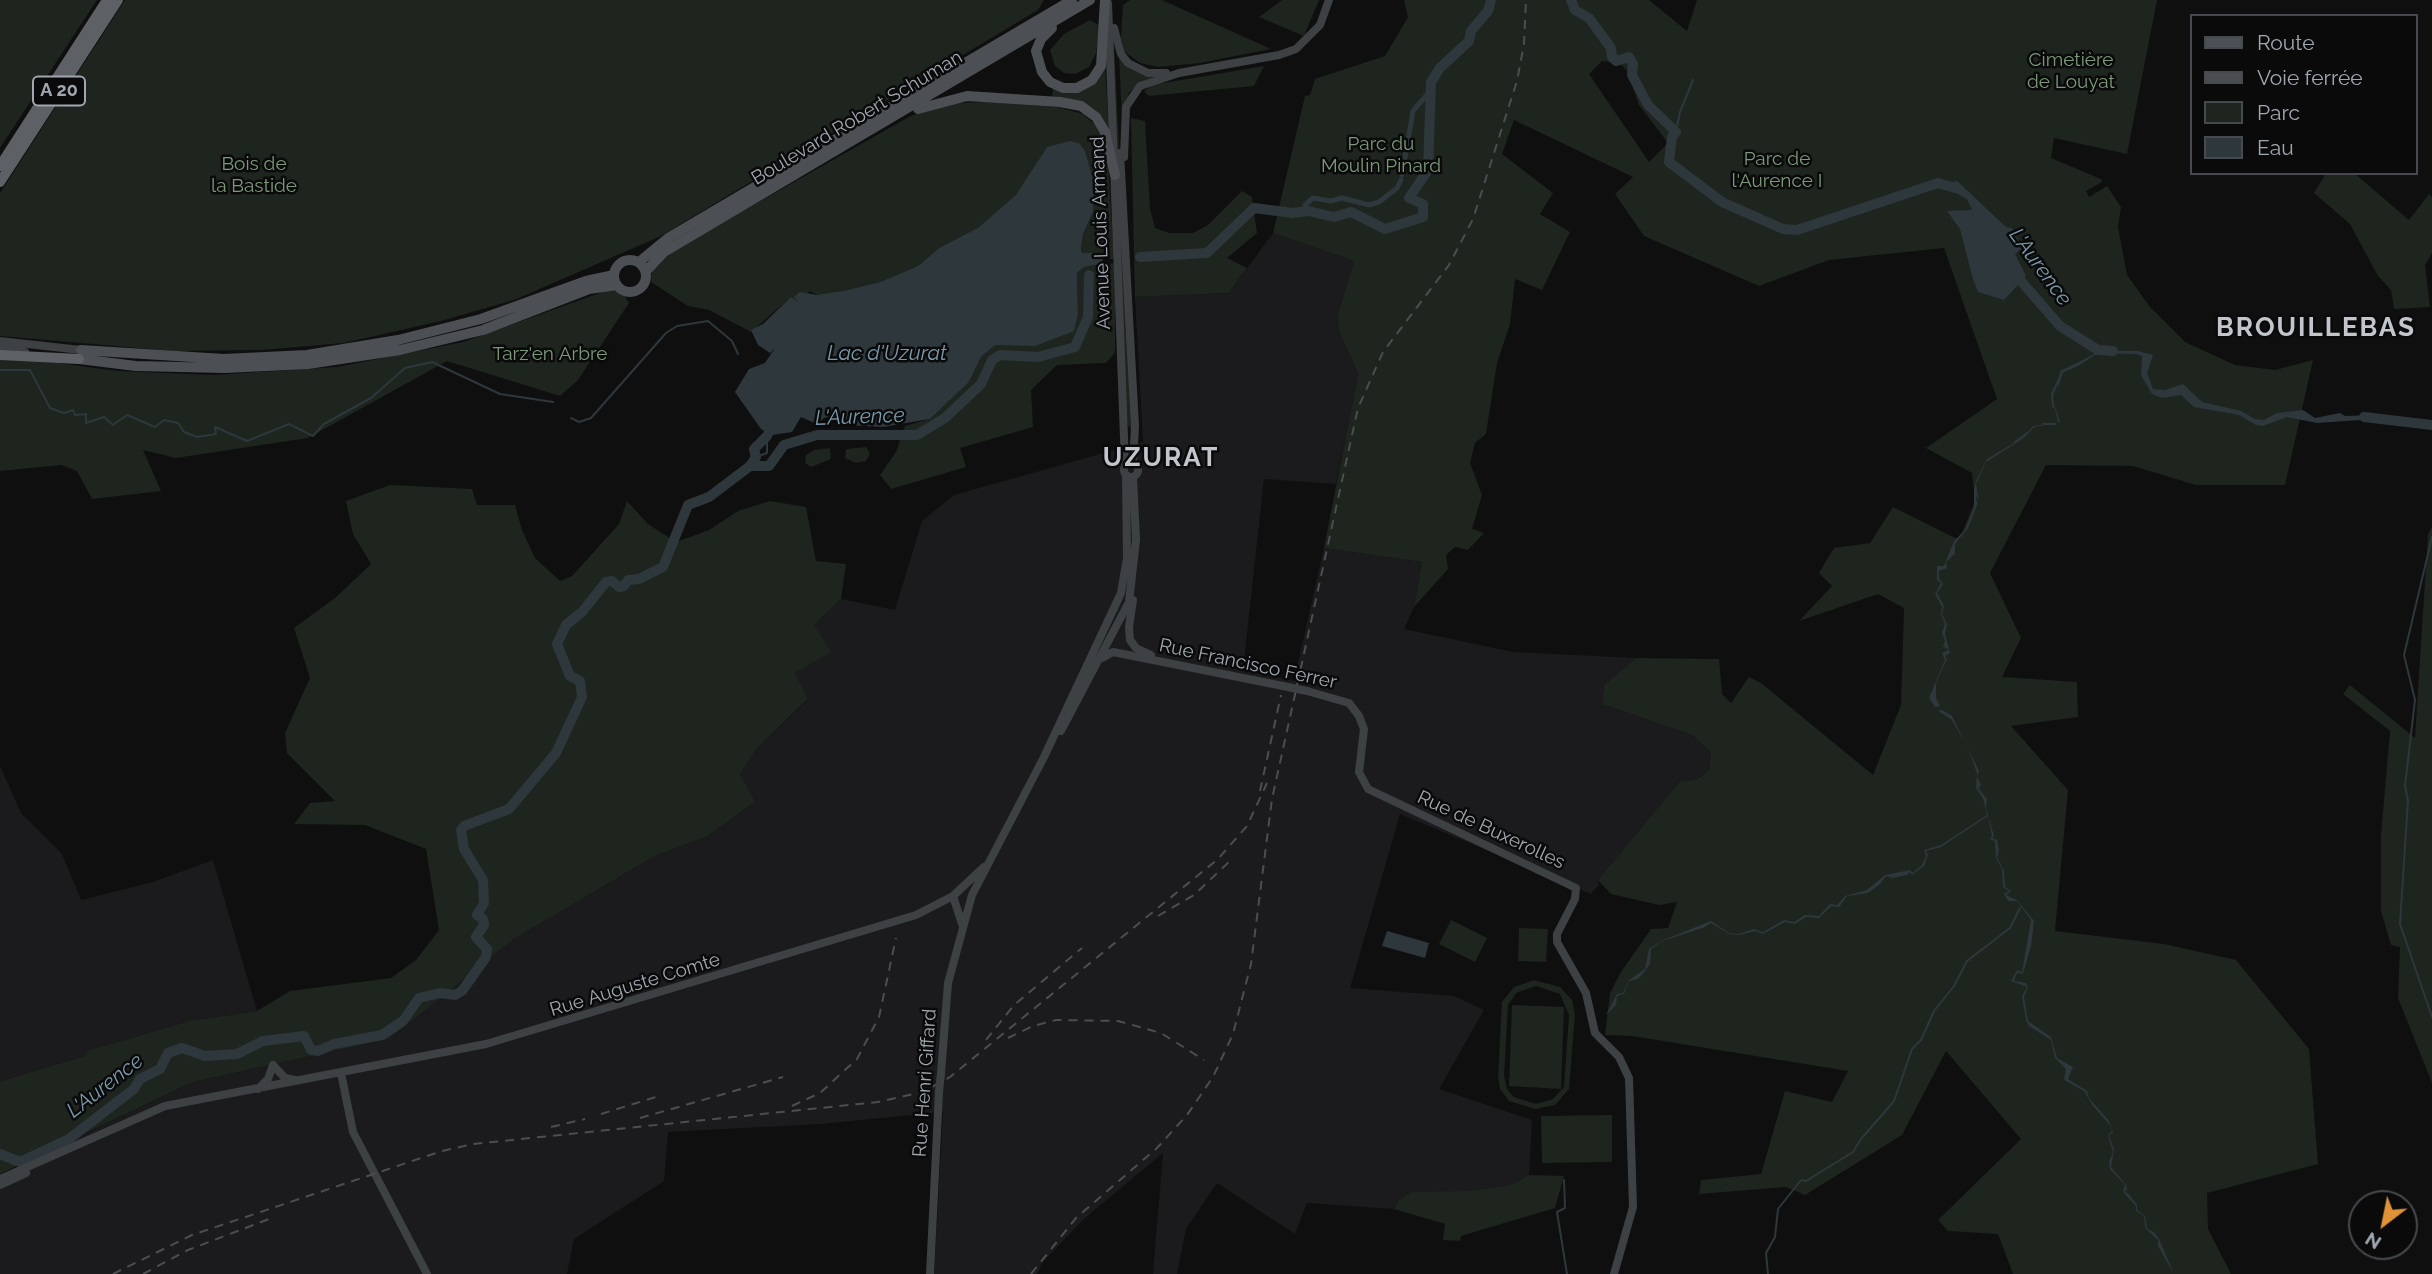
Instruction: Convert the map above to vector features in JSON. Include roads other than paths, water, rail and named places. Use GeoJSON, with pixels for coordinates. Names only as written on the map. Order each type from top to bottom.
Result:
{"type":"FeatureCollection","features":[{"type":"Feature","properties":{"kind":"highway","name":"A 20"},"geometry":{"type":"LineString","coordinates":[[0,166],[107,0]]}},
{"type":"Feature","properties":{"kind":"highway","name":"A 20"},"geometry":{"type":"LineString","coordinates":[[0,182],[118,0]]}},
{"type":"Feature","properties":{"kind":"highway"},"geometry":{"type":"LineString","coordinates":[[0,355],[80,354]]}},
{"type":"Feature","properties":{"kind":"main road"},"geometry":{"type":"LineString","coordinates":[[1007,36],[1056,0]]}},
{"type":"Feature","properties":{"kind":"main road","name":"Boulevard Robert Schuman"},"geometry":{"type":"LineString","coordinates":[[643,267],[668,238],[1072,0]]}},
{"type":"Feature","properties":{"kind":"main road"},"geometry":{"type":"LineString","coordinates":[[1089,0],[1053,27],[1041,39],[1036,51],[1042,72],[1050,82],[1062,88],[1077,88],[1091,80],[1101,66],[1109,0]]}},
{"type":"Feature","properties":{"kind":"main road","name":"Boulevard Robert Schuman"},"geometry":{"type":"LineString","coordinates":[[643,267],[1089,0]]}},
{"type":"Feature","properties":{"kind":"main road"},"geometry":{"type":"LineString","coordinates":[[859,139],[922,107],[948,99],[985,96],[1071,103],[1089,111],[1101,124],[1108,139],[1115,175]]}},
{"type":"Feature","properties":{"kind":"main road"},"geometry":{"type":"LineString","coordinates":[[625,260],[643,267],[645,284],[637,291],[628,292],[615,280],[617,266],[625,260]]}},
{"type":"Feature","properties":{"kind":"main road"},"geometry":{"type":"LineString","coordinates":[[80,354],[136,366],[225,368],[308,364],[400,350],[483,330],[615,280]]}},
{"type":"Feature","properties":{"kind":"street","name":"Avenue Louis Armand"},"geometry":{"type":"LineString","coordinates":[[1109,0],[1114,27],[1135,417],[1129,464]]}},
{"type":"Feature","properties":{"kind":"street","name":"Avenue Louis Armand"},"geometry":{"type":"LineString","coordinates":[[1109,0],[1129,464]]}},
{"type":"Feature","properties":{"kind":"street"},"geometry":{"type":"LineString","coordinates":[[1123,195],[1125,128],[1129,99],[1135,90],[1149,81],[1179,73],[1279,55],[1296,48],[1320,25],[1329,0]]}},
{"type":"Feature","properties":{"kind":"street"},"geometry":{"type":"LineString","coordinates":[[1114,27],[1121,54],[1128,62],[1148,73],[1179,73]]}},
{"type":"Feature","properties":{"kind":"street"},"geometry":{"type":"LineString","coordinates":[[0,341],[80,354]]}},
{"type":"Feature","properties":{"kind":"street"},"geometry":{"type":"LineString","coordinates":[[0,348],[80,354]]}},
{"type":"Feature","properties":{"kind":"street"},"geometry":{"type":"LineString","coordinates":[[1044,757],[1121,593],[1125,570],[1130,476],[1139,469],[1129,464]]}},
{"type":"Feature","properties":{"kind":"street"},"geometry":{"type":"LineString","coordinates":[[1129,464],[1136,540],[1129,630],[1131,643],[1146,654],[1186,668]]}},
{"type":"Feature","properties":{"kind":"street"},"geometry":{"type":"LineString","coordinates":[[984,867],[1098,664],[1133,589]]}},
{"type":"Feature","properties":{"kind":"street"},"geometry":{"type":"LineString","coordinates":[[1096,645],[1108,644],[1140,657]]}},
{"type":"Feature","properties":{"kind":"street"},"geometry":{"type":"LineString","coordinates":[[1096,645],[1098,664]]}},
{"type":"Feature","properties":{"kind":"street"},"geometry":{"type":"LineString","coordinates":[[1098,664],[1112,652],[1140,657]]}},
{"type":"Feature","properties":{"kind":"street","name":"Rue Francisco Ferrer"},"geometry":{"type":"LineString","coordinates":[[1140,657],[1307,691],[1349,703]]}},
{"type":"Feature","properties":{"kind":"street","name":"Rue de Buxerolles"},"geometry":{"type":"LineString","coordinates":[[1349,703],[1364,729],[1359,772],[1368,789],[1576,888],[1575,899],[1557,933],[1557,942],[1586,993],[1595,1033],[1619,1057],[1629,1078],[1633,1207],[1614,1274]]}},
{"type":"Feature","properties":{"kind":"street","name":"Rue Auguste Comte"},"geometry":{"type":"LineString","coordinates":[[253,1090],[527,1033],[933,908],[955,895],[984,867]]}},
{"type":"Feature","properties":{"kind":"street","name":"Rue Henri Giffard"},"geometry":{"type":"LineString","coordinates":[[930,1274],[946,1001],[962,922],[984,867]]}},
{"type":"Feature","properties":{"kind":"street"},"geometry":{"type":"LineString","coordinates":[[955,895],[956,912],[962,922]]}},
{"type":"Feature","properties":{"kind":"street"},"geometry":{"type":"LineString","coordinates":[[955,895],[963,905],[962,922]]}},
{"type":"Feature","properties":{"kind":"street"},"geometry":{"type":"LineString","coordinates":[[933,908],[956,912]]}},
{"type":"Feature","properties":{"kind":"street"},"geometry":{"type":"LineString","coordinates":[[0,1185],[166,1111],[253,1090],[268,1079],[273,1065],[285,1078],[298,1081]]}},
{"type":"Feature","properties":{"kind":"street"},"geometry":{"type":"LineString","coordinates":[[344,1091],[357,1070]]}},
{"type":"Feature","properties":{"kind":"street"},"geometry":{"type":"LineString","coordinates":[[341,1073],[357,1141],[427,1274]]}},
{"type":"Feature","properties":{"kind":"street"},"geometry":{"type":"LineString","coordinates":[[323,1077],[335,1081],[344,1091]]}},
{"type":"Feature","properties":{"kind":"street"},"geometry":{"type":"LineString","coordinates":[[0,1179],[165,1106],[253,1090]]}},
{"type":"Feature","properties":{"kind":"water","name":"Lac d'Uzurat"},"geometry":{"type":"Polygon","coordinates":[[[1070,141],[1079,143],[1085,151],[1094,183],[1093,212],[1083,234],[1082,253],[1102,253],[1103,264],[1084,267],[1077,273],[1078,314],[1074,331],[1035,346],[995,345],[981,357],[969,382],[930,419],[883,427],[847,425],[833,415],[817,424],[801,417],[792,432],[772,435],[761,429],[735,392],[749,369],[765,363],[775,348],[770,353],[758,345],[751,330],[763,324],[791,297],[798,302],[794,297],[800,292],[817,295],[842,291],[880,282],[918,266],[939,248],[979,227],[1016,195],[1047,147],[1070,141]]]}},
{"type":"Feature","properties":{"kind":"water"},"geometry":{"type":"Polygon","coordinates":[[[1957,181],[2006,227],[2012,228],[2022,248],[2015,254],[2026,276],[2004,300],[1978,292],[1960,229],[1947,211],[1972,210],[1967,199],[1941,185],[1957,181]]]}},
{"type":"Feature","properties":{"kind":"water"},"geometry":{"type":"Polygon","coordinates":[[[2090,345],[2101,351],[2138,351],[2153,355],[2147,373],[2153,389],[2165,390],[2183,384],[2202,402],[2241,411],[2255,419],[2264,420],[2277,413],[2303,410],[2315,418],[2340,413],[2345,416],[2376,415],[2375,419],[2317,423],[2287,417],[2263,426],[2256,425],[2239,415],[2194,407],[2181,395],[2162,398],[2152,394],[2141,375],[2142,356],[2135,354],[2098,353],[2062,373],[2059,386],[2052,397],[2058,387],[2060,371],[2093,355],[2095,351],[2090,345]]]}},
{"type":"Feature","properties":{"kind":"water"},"geometry":{"type":"Polygon","coordinates":[[[2053,400],[2060,422],[2034,427],[2024,438],[1986,462],[1976,484],[1978,495],[1977,505],[1968,528],[1955,544],[1955,554],[1946,562],[1947,568],[1939,571],[1943,584],[1937,593],[1944,606],[1942,614],[1947,624],[1945,634],[1950,653],[1945,656],[1947,659],[1936,683],[1936,698],[1940,706],[1935,707],[1929,698],[1945,660],[1942,653],[1949,650],[1943,646],[1945,641],[1942,633],[1945,624],[1941,614],[1942,607],[1935,594],[1941,583],[1937,580],[1937,566],[1944,566],[1954,541],[1965,530],[1977,500],[1975,485],[1976,481],[1987,459],[2024,437],[2033,426],[2058,422],[2053,400]]]}},
{"type":"Feature","properties":{"kind":"water"},"geometry":{"type":"Polygon","coordinates":[[[1942,710],[1952,716],[1965,743],[1951,719],[1938,711],[1942,710]]]}},
{"type":"Feature","properties":{"kind":"water"},"geometry":{"type":"Polygon","coordinates":[[[1968,748],[1979,771],[1977,776],[1981,786],[1978,788],[1987,799],[1986,808],[1994,836],[1992,838],[1997,840],[1997,857],[2004,871],[2005,887],[2011,891],[2006,895],[2017,900],[2034,921],[2031,946],[2023,974],[2017,973],[2014,981],[2026,983],[2028,987],[2024,997],[2028,1021],[2051,1037],[2057,1058],[2073,1067],[2068,1079],[2087,1091],[2089,1098],[2109,1121],[2113,1132],[2109,1136],[2114,1149],[2111,1167],[2126,1185],[2127,1190],[2124,1192],[2128,1193],[2137,1205],[2137,1210],[2145,1216],[2147,1229],[2154,1232],[2159,1239],[2174,1274],[2158,1246],[2158,1240],[2147,1230],[2144,1216],[2136,1211],[2136,1206],[2123,1192],[2125,1185],[2110,1169],[2109,1162],[2113,1152],[2108,1136],[2112,1130],[2110,1125],[2093,1106],[2084,1091],[2064,1080],[2066,1069],[2055,1058],[2051,1040],[2029,1026],[2026,1020],[2022,996],[2027,987],[2011,981],[2017,970],[2022,972],[2031,920],[2017,901],[2008,901],[2004,894],[2009,891],[2003,887],[2002,869],[1996,858],[1995,841],[1990,839],[1992,836],[1988,816],[1941,847],[1926,851],[1928,855],[1924,866],[1912,875],[1910,872],[1893,878],[1886,876],[1868,893],[1847,896],[1839,907],[1831,906],[1819,918],[1806,917],[1795,924],[1785,922],[1763,934],[1755,931],[1739,935],[1729,934],[1711,923],[1662,941],[1651,949],[1650,964],[1645,971],[1638,979],[1629,981],[1624,994],[1617,996],[1616,1005],[1606,1015],[1617,994],[1623,993],[1629,980],[1645,969],[1649,949],[1661,941],[1711,921],[1729,933],[1738,934],[1754,929],[1763,932],[1784,920],[1794,922],[1805,915],[1819,916],[1830,904],[1837,905],[1845,896],[1867,890],[1885,875],[1910,870],[1913,873],[1922,865],[1926,856],[1924,850],[1941,845],[1987,815],[1983,798],[1976,788],[1977,773],[1968,748]]]}},
{"type":"Feature","properties":{"kind":"water"},"geometry":{"type":"Polygon","coordinates":[[[1387,931],[1429,943],[1425,958],[1382,946],[1387,931]]]}},
{"type":"Feature","properties":{"kind":"waterway","name":"L'Aurence"},"geometry":{"type":"LineString","coordinates":[[1140,257],[1207,253],[1254,208],[1293,213],[1308,211],[1334,217],[1351,212],[1385,229],[1423,217],[1423,204],[1409,198],[1428,170],[1431,82],[1440,68],[1469,41],[1471,31],[1488,11],[1491,0]]}},
{"type":"Feature","properties":{"kind":"waterway","name":"L'Aurence"},"geometry":{"type":"LineString","coordinates":[[1571,0],[1575,10],[1589,18],[1611,48],[1612,57],[1616,61],[1629,57],[1633,64],[1632,75],[1648,105],[1676,132],[1672,137],[1669,162],[1722,202],[1783,229],[1797,230],[1938,183],[1955,188]]}},
{"type":"Feature","properties":{"kind":"waterway"},"geometry":{"type":"LineString","coordinates":[[1676,132],[1680,112],[1693,80]]}},
{"type":"Feature","properties":{"kind":"waterway","name":"L'Aurence"},"geometry":{"type":"LineString","coordinates":[[1402,175],[1413,111],[1431,90]]}},
{"type":"Feature","properties":{"kind":"waterway","name":"L'Aurence"},"geometry":{"type":"LineString","coordinates":[[1308,211],[1305,205],[1313,198],[1331,201],[1342,198],[1369,205],[1379,202],[1397,188],[1401,180]]}},
{"type":"Feature","properties":{"kind":"waterway","name":"L'Aurence"},"geometry":{"type":"LineString","coordinates":[[2013,272],[2060,326],[2098,350],[2113,351]]}},
{"type":"Feature","properties":{"kind":"waterway","name":"L'Aurence"},"geometry":{"type":"LineString","coordinates":[[0,1154],[20,1162],[69,1139],[134,1089],[140,1079],[160,1069],[168,1053],[182,1048],[205,1056],[237,1054],[263,1041],[304,1036],[311,1050],[318,1051],[334,1044],[382,1035],[403,1021],[419,998],[440,993],[455,995],[462,991],[486,957],[487,949],[476,937],[484,925],[483,919],[477,915],[484,903],[483,880],[464,849],[461,830],[464,826],[509,809],[556,753],[582,697],[580,681],[570,676],[557,644],[566,625],[582,612],[606,582],[612,581],[619,587],[624,586],[628,580],[639,579],[663,567],[688,505],[709,497],[750,466],[769,466],[784,445],[817,435],[917,435],[945,418],[981,384],[992,360],[1000,355],[1038,357],[1075,347],[1088,317],[1089,275]]}},
{"type":"Feature","properties":{"kind":"waterway"},"geometry":{"type":"LineString","coordinates":[[571,418],[579,422],[591,418],[666,333],[677,326],[708,321],[732,341],[738,354]]}},
{"type":"Feature","properties":{"kind":"waterway"},"geometry":{"type":"LineString","coordinates":[[0,370],[30,370],[50,408],[64,413],[73,410],[75,415],[86,414],[86,423],[104,417],[113,425],[127,415],[155,427],[164,420],[178,423],[184,432],[197,437],[216,434],[215,427],[247,441],[289,424],[313,436],[324,424],[371,398],[405,368],[432,362],[500,394],[553,402]]}},
{"type":"Feature","properties":{"kind":"waterway"},"geometry":{"type":"LineString","coordinates":[[2053,407],[2052,394],[2062,373]]}},
{"type":"Feature","properties":{"kind":"waterway","name":"L'Aurence"},"geometry":{"type":"LineString","coordinates":[[2364,417],[2432,425]]}},
{"type":"Feature","properties":{"kind":"waterway"},"geometry":{"type":"LineString","coordinates":[[750,466],[756,457],[754,449],[767,436],[773,423]]}},
{"type":"Feature","properties":{"kind":"waterway"},"geometry":{"type":"LineString","coordinates":[[2043,424],[2055,424]]}},
{"type":"Feature","properties":{"kind":"waterway"},"geometry":{"type":"LineString","coordinates":[[2015,442],[2027,433]]}},
{"type":"Feature","properties":{"kind":"waterway"},"geometry":{"type":"LineString","coordinates":[[756,457],[767,453],[767,436]]}},
{"type":"Feature","properties":{"kind":"waterway"},"geometry":{"type":"LineString","coordinates":[[1975,488],[1975,506]]}},
{"type":"Feature","properties":{"kind":"waterway"},"geometry":{"type":"LineString","coordinates":[[2432,537],[2404,655],[2415,700],[2405,786],[2408,801],[2400,924],[2432,1017]]}},
{"type":"Feature","properties":{"kind":"waterway"},"geometry":{"type":"LineString","coordinates":[[1768,1274],[1766,1253],[1775,1237],[1778,1209],[1801,1180],[1806,1181],[1853,1152],[1894,1101],[1912,1049],[1921,1040],[1934,1011],[1954,986],[1967,961],[2010,928],[2020,908]]}},
{"type":"Feature","properties":{"kind":"waterway"},"geometry":{"type":"LineString","coordinates":[[1564,1180],[1565,1208],[1557,1212],[1567,1274]]}},
{"type":"Feature","properties":{"kind":"railway"},"geometry":{"type":"LineString","coordinates":[[1031,1274],[1076,1218],[1157,1148],[1187,1115],[1213,1077],[1233,1034],[1251,964],[1272,799],[1358,408],[1383,352],[1449,265],[1473,219],[1517,81],[1524,44],[1526,0]]}},
{"type":"Feature","properties":{"kind":"railway"},"geometry":{"type":"LineString","coordinates":[[1260,791],[1281,695]]}},
{"type":"Feature","properties":{"kind":"railway"},"geometry":{"type":"LineString","coordinates":[[113,1274],[192,1235],[442,1151],[473,1144],[878,1102],[923,1092],[950,1077],[1218,859],[1247,826],[1267,783]]}},
{"type":"Feature","properties":{"kind":"railway"},"geometry":{"type":"LineString","coordinates":[[1158,916],[1194,895],[1232,859]]}},
{"type":"Feature","properties":{"kind":"railway"},"geometry":{"type":"LineString","coordinates":[[792,1106],[820,1093],[857,1059],[879,1017],[896,938]]}},
{"type":"Feature","properties":{"kind":"railway"},"geometry":{"type":"LineString","coordinates":[[986,1040],[1014,1005],[1082,948]]}},
{"type":"Feature","properties":{"kind":"railway"},"geometry":{"type":"LineString","coordinates":[[1008,1038],[1033,1026],[1056,1020],[1118,1021],[1161,1033],[1204,1060]]}},
{"type":"Feature","properties":{"kind":"railway"},"geometry":{"type":"LineString","coordinates":[[640,1118],[783,1077]]}},
{"type":"Feature","properties":{"kind":"railway"},"geometry":{"type":"LineString","coordinates":[[601,1114],[659,1096]]}},
{"type":"Feature","properties":{"kind":"railway"},"geometry":{"type":"LineString","coordinates":[[551,1127],[585,1119]]}},
{"type":"Feature","properties":{"kind":"railway"},"geometry":{"type":"LineString","coordinates":[[143,1274],[188,1250],[269,1219]]}},
{"type":"Feature","properties":{"kind":"district","name":"BROUILLEBAS"},"geometry":{"type":"Point","coordinates":[2316,328]}},
{"type":"Feature","properties":{"kind":"district","name":"UZURAT"},"geometry":{"type":"Point","coordinates":[1161,458]}},
{"type":"Feature","properties":{"kind":"park label","name":"Cimetière de Louyat"},"geometry":{"type":"Point","coordinates":[2071,71]}},
{"type":"Feature","properties":{"kind":"park label","name":"Parc du Moulin Pinard"},"geometry":{"type":"Point","coordinates":[1381,155]}},
{"type":"Feature","properties":{"kind":"park label","name":"Parc de l'Aurence I"},"geometry":{"type":"Point","coordinates":[1777,170]}},
{"type":"Feature","properties":{"kind":"park label","name":"Bois de la Bastide"},"geometry":{"type":"Point","coordinates":[254,175]}},
{"type":"Feature","properties":{"kind":"park label","name":"Tarz'en Arbre"},"geometry":{"type":"Point","coordinates":[550,354]}}]}
